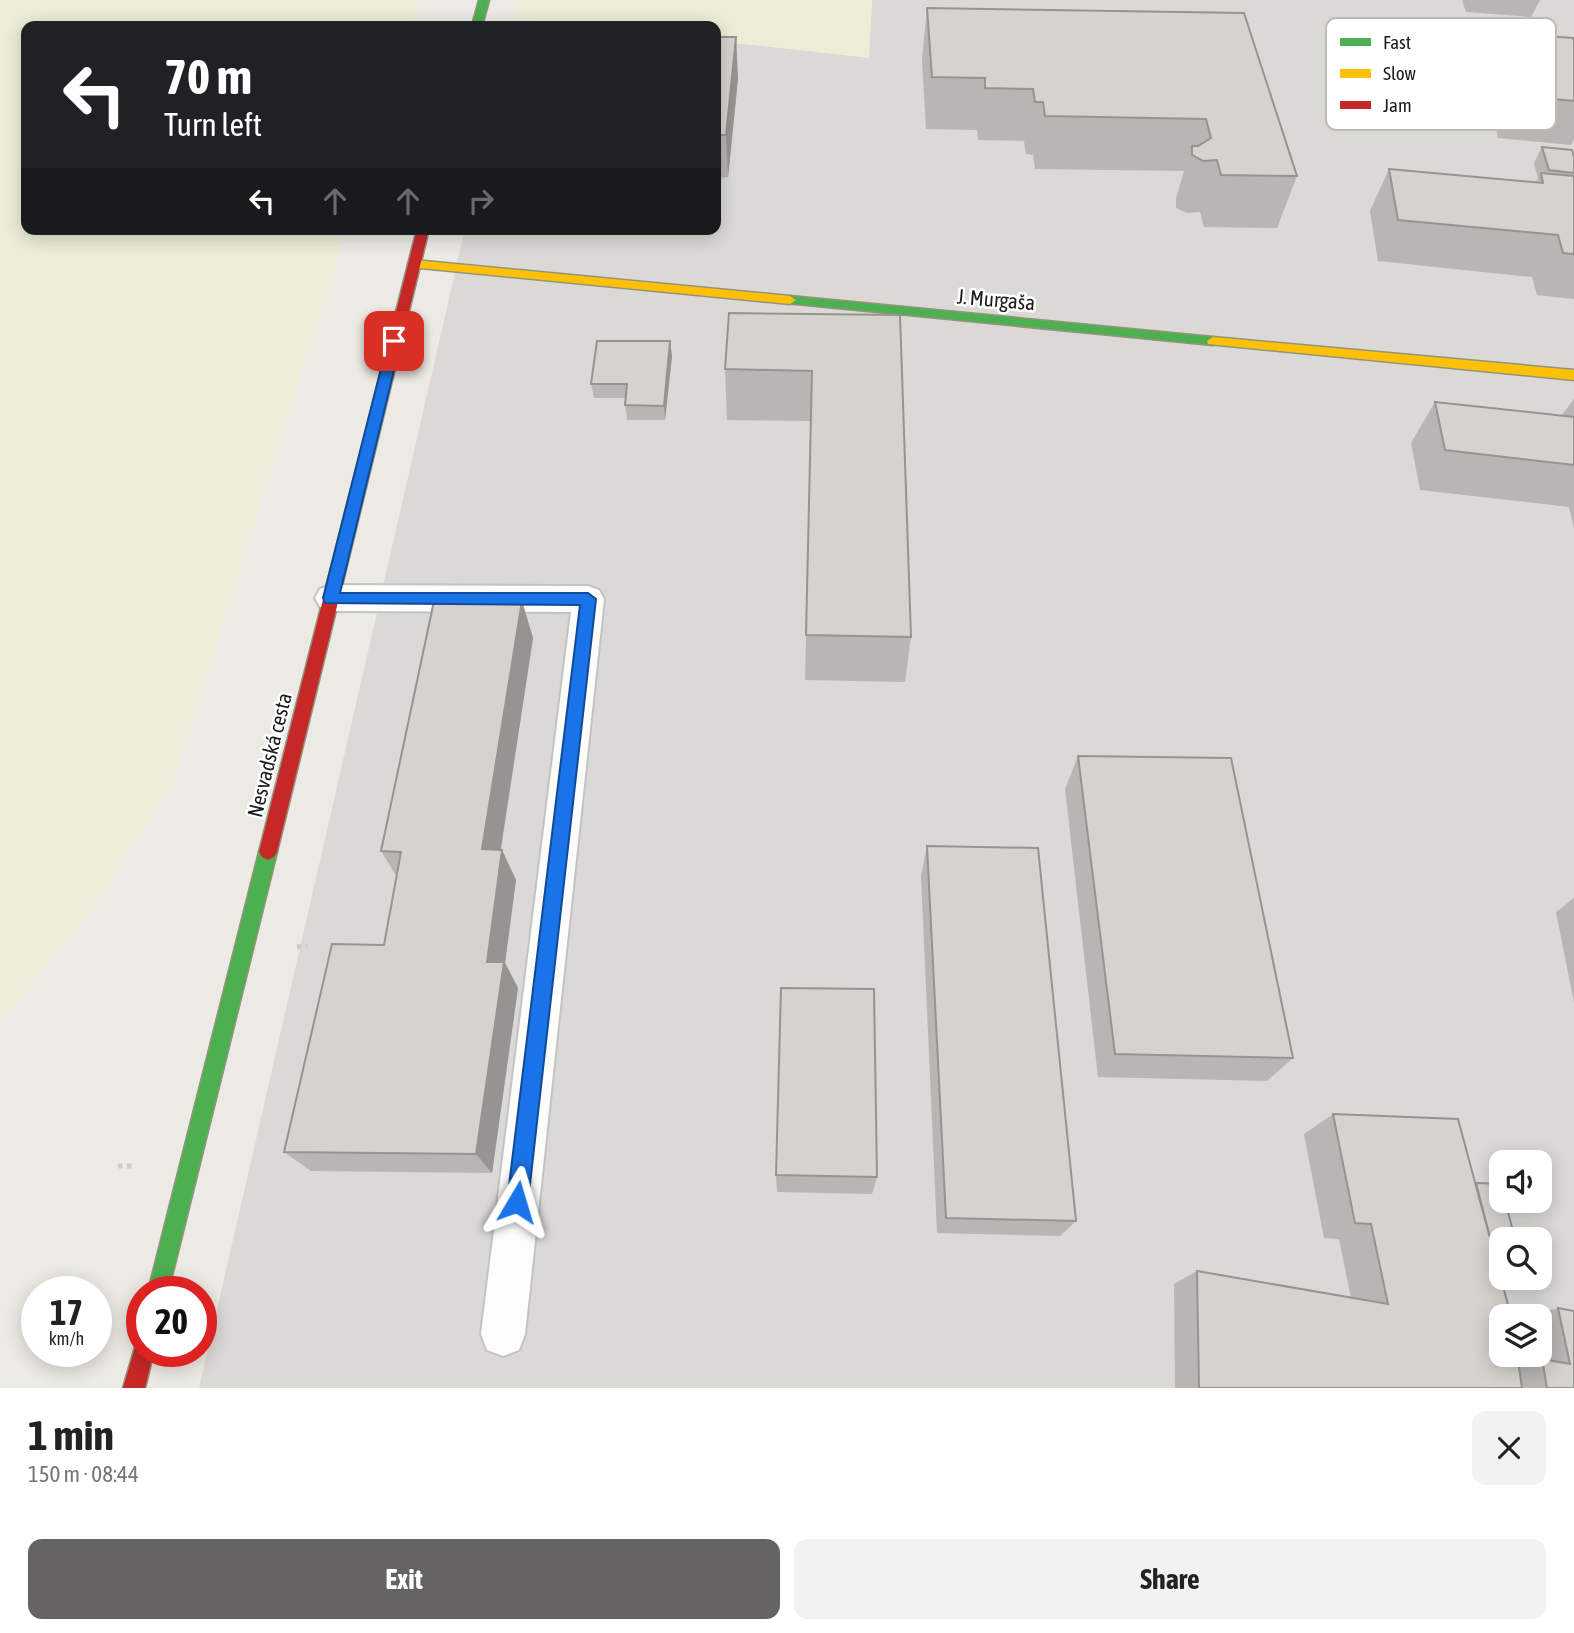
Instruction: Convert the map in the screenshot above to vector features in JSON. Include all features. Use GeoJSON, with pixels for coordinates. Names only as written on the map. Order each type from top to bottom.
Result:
{"type":"FeatureCollection","features":[{"type":"Feature","properties":{"kind":"street"},"geometry":{"type":"LineString","coordinates":[[478,21],[484,0]]}},
{"type":"Feature","properties":{"kind":"street","name":"Nesvadská cesta"},"geometry":{"type":"LineString","coordinates":[[162,1276],[421,235]]}},
{"type":"Feature","properties":{"kind":"street","name":"J. Murgaša"},"geometry":{"type":"LineString","coordinates":[[414,264],[1574,375]]}},
{"type":"Feature","properties":{"kind":"street"},"geometry":{"type":"LineString","coordinates":[[134,1388],[139,1367]]}},
{"type":"Feature","properties":{"kind":"lane"},"geometry":{"type":"LineString","coordinates":[[331,598],[588,599],[503,1334]]}},
{"type":"Feature","properties":{"kind":"shaded area"},"geometry":{"type":"Polygon","coordinates":[[[872,0],[1574,0],[1574,1388],[199,1388],[204,1367],[217,1367],[217,1310],[464,235],[721,235],[721,42],[869,57],[872,0]]]}},
{"type":"Feature","properties":{"kind":"green space"},"geometry":{"type":"Polygon","coordinates":[[[0,0],[418,0],[412,21],[21,21],[21,235],[344,235],[174,778],[93,908],[0,1020],[0,0]]]}},
{"type":"Feature","properties":{"kind":"green space"},"geometry":{"type":"Polygon","coordinates":[[[518,0],[872,0],[869,58],[721,42],[721,21],[514,19],[518,0]]]}},
{"type":"Feature","properties":{"kind":"building"},"geometry":{"type":"Polygon","coordinates":[[[927,8],[1244,13],[1297,176],[1221,175],[1217,160],[1203,161],[1192,155],[1192,146],[1198,146],[1211,138],[1206,119],[1045,116],[1043,102],[1035,102],[1033,89],[985,88],[985,78],[932,77],[927,8]]]}},
{"type":"Feature","properties":{"kind":"building"},"geometry":{"type":"Polygon","coordinates":[[[721,37],[736,37],[726,135],[721,135],[721,37]]]}},
{"type":"Feature","properties":{"kind":"building"},"geometry":{"type":"Polygon","coordinates":[[[1556,37],[1573,38],[1574,41],[1574,101],[1556,99],[1556,37]]]}},
{"type":"Feature","properties":{"kind":"building"},"geometry":{"type":"Polygon","coordinates":[[[1542,147],[1572,150],[1574,173],[1549,170],[1542,147]]]}},
{"type":"Feature","properties":{"kind":"building"},"geometry":{"type":"Polygon","coordinates":[[[1389,169],[1543,183],[1541,173],[1574,176],[1574,254],[1563,253],[1558,235],[1398,220],[1389,169]]]}},
{"type":"Feature","properties":{"kind":"building"},"geometry":{"type":"Polygon","coordinates":[[[729,313],[900,315],[911,637],[806,635],[812,371],[725,369],[729,313]]]}},
{"type":"Feature","properties":{"kind":"building"},"geometry":{"type":"Polygon","coordinates":[[[597,341],[670,341],[664,406],[625,405],[627,384],[591,384],[597,341]]]}},
{"type":"Feature","properties":{"kind":"building"},"geometry":{"type":"Polygon","coordinates":[[[1435,402],[1574,417],[1574,465],[1445,450],[1435,402]]]}},
{"type":"Feature","properties":{"kind":"building"},"geometry":{"type":"Polygon","coordinates":[[[434,601],[522,601],[482,849],[502,850],[487,962],[504,962],[476,1154],[284,1152],[332,944],[384,945],[401,852],[381,851],[434,601]]]}},
{"type":"Feature","properties":{"kind":"building"},"geometry":{"type":"Polygon","coordinates":[[[1078,756],[1231,758],[1293,1058],[1115,1054],[1078,756]]]}},
{"type":"Feature","properties":{"kind":"building"},"geometry":{"type":"Polygon","coordinates":[[[927,846],[1038,848],[1076,1221],[946,1218],[927,846]]]}},
{"type":"Feature","properties":{"kind":"building"},"geometry":{"type":"Polygon","coordinates":[[[781,988],[874,989],[877,1177],[776,1175],[781,988]]]}},
{"type":"Feature","properties":{"kind":"building"},"geometry":{"type":"Polygon","coordinates":[[[1333,1114],[1458,1119],[1489,1234],[1489,1290],[1504,1290],[1508,1304],[1489,1304],[1489,1367],[1519,1367],[1522,1388],[1199,1388],[1197,1271],[1388,1304],[1371,1224],[1355,1223],[1333,1114]]]}},
{"type":"Feature","properties":{"kind":"building"},"geometry":{"type":"Polygon","coordinates":[[[1476,1183],[1489,1184],[1489,1213],[1508,1213],[1512,1227],[1489,1227],[1489,1233],[1476,1183]]]}},
{"type":"Feature","properties":{"kind":"building"},"geometry":{"type":"Polygon","coordinates":[[[1558,1308],[1574,1311],[1574,1388],[1547,1388],[1543,1367],[1552,1367],[1552,1361],[1570,1364],[1558,1308]]]}},
{"type":"Feature","properties":{"kind":"traffic: fast"},"geometry":{"type":"LineString","coordinates":[[478,21],[484,0]]}},
{"type":"Feature","properties":{"kind":"traffic: fast"},"geometry":{"type":"LineString","coordinates":[[790,300],[1213,341]]}},
{"type":"Feature","properties":{"kind":"traffic: fast"},"geometry":{"type":"LineString","coordinates":[[162,1276],[268,852]]}},
{"type":"Feature","properties":{"kind":"traffic: slow"},"geometry":{"type":"LineString","coordinates":[[414,264],[790,300]]}},
{"type":"Feature","properties":{"kind":"traffic: slow"},"geometry":{"type":"LineString","coordinates":[[1213,341],[1574,375]]}},
{"type":"Feature","properties":{"kind":"traffic: jam"},"geometry":{"type":"LineString","coordinates":[[268,852],[422,235]]}},
{"type":"Feature","properties":{"kind":"traffic: jam"},"geometry":{"type":"LineString","coordinates":[[134,1388],[139,1367]]}},
{"type":"Feature","properties":{"kind":"route"},"geometry":{"type":"LineString","coordinates":[[394,341],[331,598],[588,599],[517,1202]]}}]}
